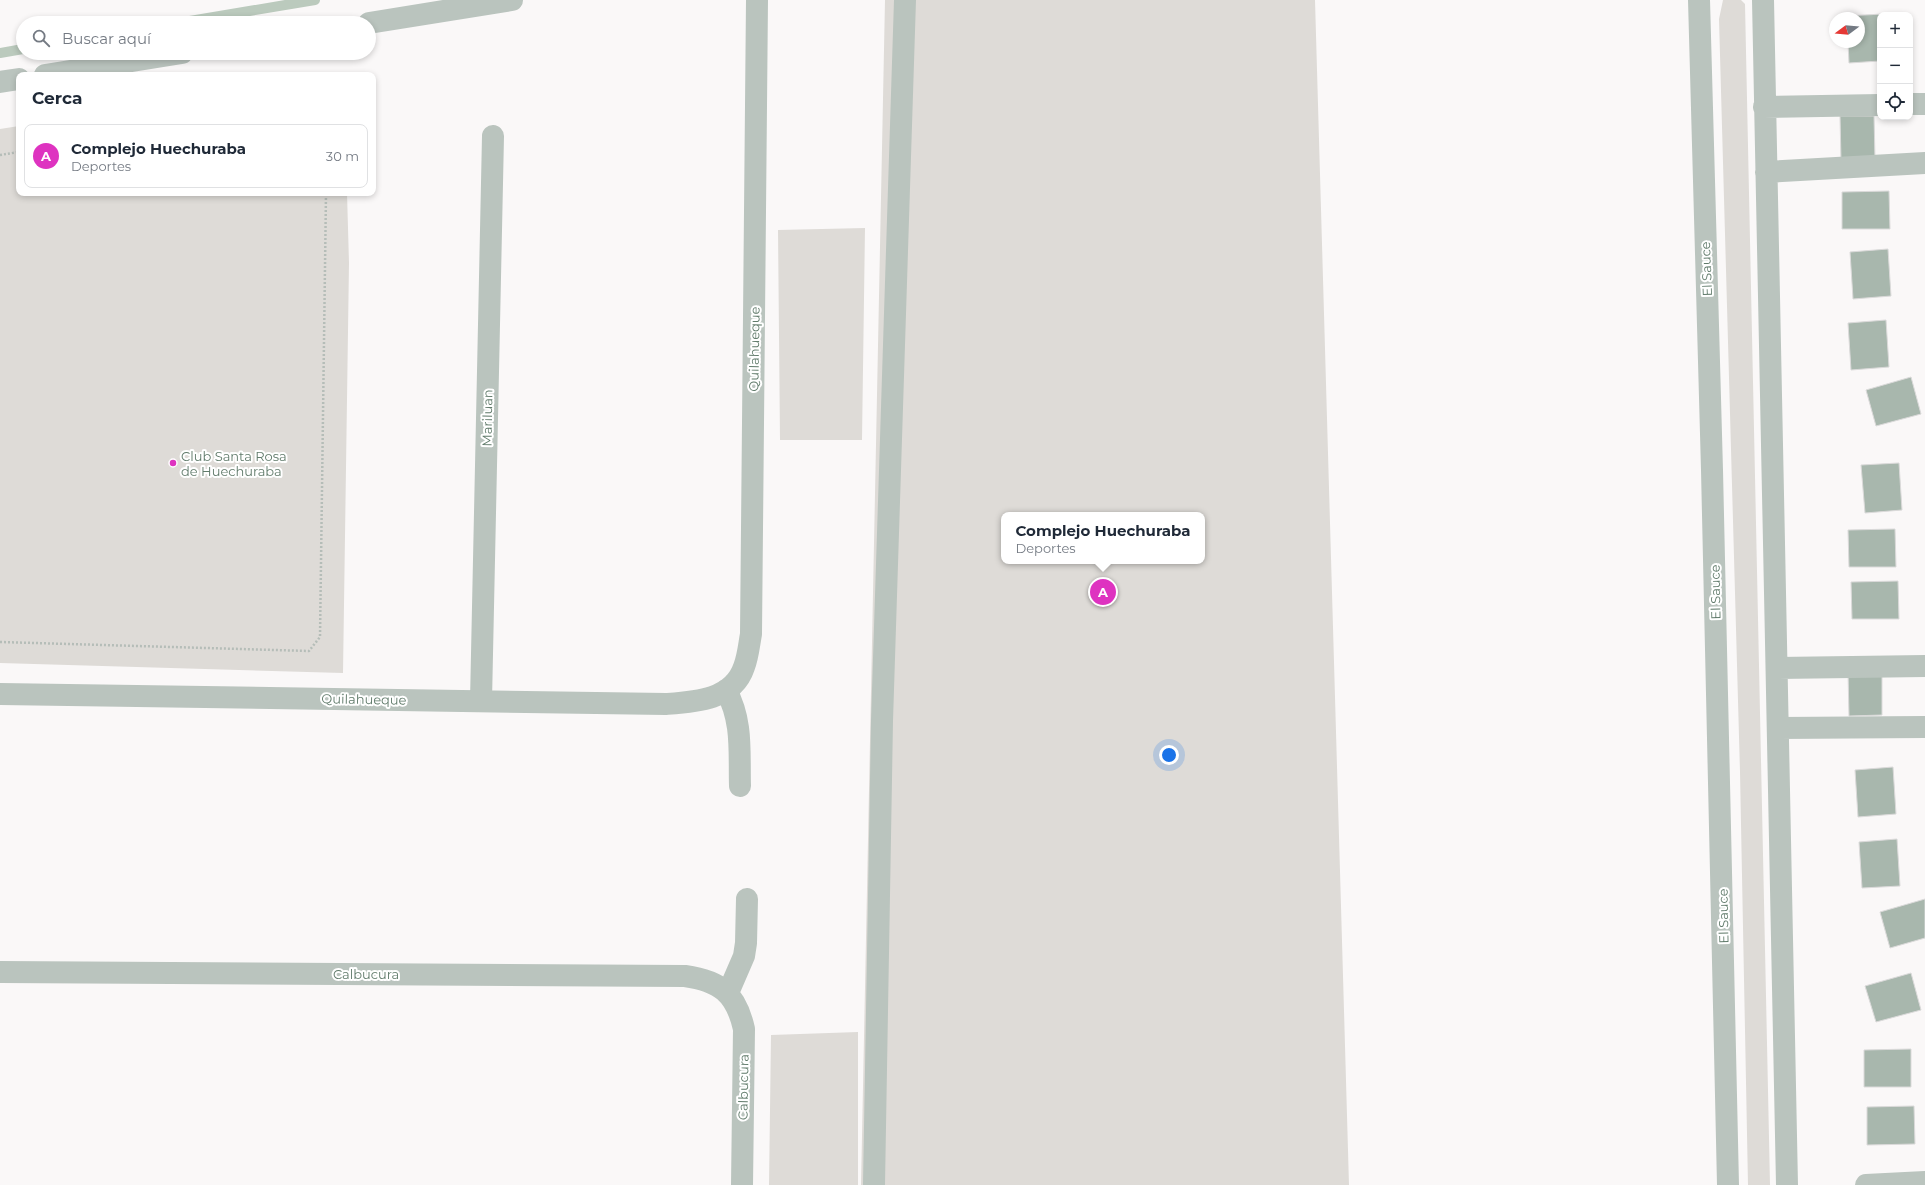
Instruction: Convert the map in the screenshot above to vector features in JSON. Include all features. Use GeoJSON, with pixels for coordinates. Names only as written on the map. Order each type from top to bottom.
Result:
{"type":"FeatureCollection","features":[{"type":"Feature","properties":{"kind":"street"},"geometry":{"type":"LineString","coordinates":[[376,22],[512,0]]}},
{"type":"Feature","properties":{"kind":"street","name":"Quilahueque"},"geometry":{"type":"LineString","coordinates":[[0,694],[666,704],[703,701],[726,690],[736,681],[744,668],[751,634],[757,0]]}},
{"type":"Feature","properties":{"kind":"street"},"geometry":{"type":"LineString","coordinates":[[874,1185],[882,713],[905,0]]}},
{"type":"Feature","properties":{"kind":"street","name":"El Sauce"},"geometry":{"type":"LineString","coordinates":[[1698,0],[1712,470],[1728,1185]]}},
{"type":"Feature","properties":{"kind":"street"},"geometry":{"type":"LineString","coordinates":[[1763,0],[1764,108],[1778,668],[1788,1185]]}},
{"type":"Feature","properties":{"kind":"street"},"geometry":{"type":"LineString","coordinates":[[64,72],[138,60]]}},
{"type":"Feature","properties":{"kind":"street"},"geometry":{"type":"LineString","coordinates":[[0,82],[16,79]]}},
{"type":"Feature","properties":{"kind":"street"},"geometry":{"type":"LineString","coordinates":[[1913,104],[1925,104]]}},
{"type":"Feature","properties":{"kind":"street"},"geometry":{"type":"LineString","coordinates":[[1764,108],[1877,105]]}},
{"type":"Feature","properties":{"kind":"street","name":"Mariluan"},"geometry":{"type":"LineString","coordinates":[[481,701],[493,136]]}},
{"type":"Feature","properties":{"kind":"street"},"geometry":{"type":"LineString","coordinates":[[1766,172],[1925,163]]}},
{"type":"Feature","properties":{"kind":"street"},"geometry":{"type":"LineString","coordinates":[[1778,668],[1925,666]]}},
{"type":"Feature","properties":{"kind":"street"},"geometry":{"type":"LineString","coordinates":[[726,690],[736,711],[739,723],[740,786]]}},
{"type":"Feature","properties":{"kind":"street"},"geometry":{"type":"LineString","coordinates":[[1779,728],[1925,727]]}},
{"type":"Feature","properties":{"kind":"street"},"geometry":{"type":"LineString","coordinates":[[728,993],[744,956],[746,943],[747,899]]}},
{"type":"Feature","properties":{"kind":"street","name":"Calbucura"},"geometry":{"type":"LineString","coordinates":[[0,972],[685,976],[707,980],[717,984],[728,993],[741,1013],[744,1029],[742,1185]]}},
{"type":"Feature","properties":{"kind":"street"},"geometry":{"type":"LineString","coordinates":[[1866,1185],[1925,1182]]}},
{"type":"Feature","properties":{"kind":"path"},"geometry":{"type":"LineString","coordinates":[[0,155],[16,152]]}},
{"type":"Feature","properties":{"kind":"path"},"geometry":{"type":"LineString","coordinates":[[0,642],[309,651],[320,637],[326,196]]}},
{"type":"Feature","properties":{"kind":"shaded area"},"geometry":{"type":"Polygon","coordinates":[[[885,0],[1315,0],[1349,1185],[861,1185],[885,0]]]}},
{"type":"Feature","properties":{"kind":"shaded area"},"geometry":{"type":"Polygon","coordinates":[[[1723,0],[1741,0],[1745,4],[1770,1185],[1748,1185],[1740,772],[1719,19],[1723,0]]]}},
{"type":"Feature","properties":{"kind":"shaded area","name":"Club Santa Rosa de Huechuraba"},"geometry":{"type":"Polygon","coordinates":[[[16,126],[16,196],[347,196],[349,263],[343,673],[0,663],[0,129],[16,126]]]}},
{"type":"Feature","properties":{"kind":"shaded area"},"geometry":{"type":"Polygon","coordinates":[[[865,228],[862,440],[780,440],[778,230],[865,228]]]}},
{"type":"Feature","properties":{"kind":"shaded area"},"geometry":{"type":"Polygon","coordinates":[[[858,1032],[858,1185],[769,1185],[771,1035],[858,1032]]]}},
{"type":"Feature","properties":{"kind":"building"},"geometry":{"type":"Polygon","coordinates":[[[1877,14],[1877,61],[1849,63],[1848,48],[1865,48],[1865,15],[1877,14]]]}},
{"type":"Feature","properties":{"kind":"building"},"geometry":{"type":"Polygon","coordinates":[[[1840,116],[1874,116],[1875,159],[1841,160],[1840,116]]]}},
{"type":"Feature","properties":{"kind":"building"},"geometry":{"type":"Polygon","coordinates":[[[1889,191],[1890,229],[1842,229],[1842,192],[1889,191]]]}},
{"type":"Feature","properties":{"kind":"building"},"geometry":{"type":"Polygon","coordinates":[[[1888,249],[1891,296],[1853,299],[1850,252],[1888,249]]]}},
{"type":"Feature","properties":{"kind":"building"},"geometry":{"type":"Polygon","coordinates":[[[1886,320],[1889,367],[1851,370],[1848,323],[1886,320]]]}},
{"type":"Feature","properties":{"kind":"building"},"geometry":{"type":"Polygon","coordinates":[[[1911,377],[1921,414],[1876,426],[1866,390],[1911,377]]]}},
{"type":"Feature","properties":{"kind":"building"},"geometry":{"type":"Polygon","coordinates":[[[1899,463],[1902,510],[1865,513],[1861,465],[1899,463]]]}},
{"type":"Feature","properties":{"kind":"building"},"geometry":{"type":"Polygon","coordinates":[[[1895,529],[1896,567],[1849,567],[1848,530],[1895,529]]]}},
{"type":"Feature","properties":{"kind":"building"},"geometry":{"type":"Polygon","coordinates":[[[1898,581],[1899,619],[1852,619],[1851,582],[1898,581]]]}},
{"type":"Feature","properties":{"kind":"building"},"geometry":{"type":"Polygon","coordinates":[[[1848,672],[1882,672],[1882,715],[1849,716],[1848,672]]]}},
{"type":"Feature","properties":{"kind":"building"},"geometry":{"type":"Polygon","coordinates":[[[1893,767],[1896,814],[1858,817],[1855,770],[1893,767]]]}},
{"type":"Feature","properties":{"kind":"building"},"geometry":{"type":"Polygon","coordinates":[[[1897,839],[1900,886],[1862,888],[1859,842],[1897,839]]]}},
{"type":"Feature","properties":{"kind":"building"},"geometry":{"type":"Polygon","coordinates":[[[1925,899],[1925,938],[1890,948],[1880,912],[1925,899]]]}},
{"type":"Feature","properties":{"kind":"building"},"geometry":{"type":"Polygon","coordinates":[[[1911,973],[1921,1010],[1876,1022],[1865,986],[1911,973]]]}},
{"type":"Feature","properties":{"kind":"building"},"geometry":{"type":"Polygon","coordinates":[[[1911,1049],[1911,1087],[1864,1087],[1864,1050],[1911,1049]]]}},
{"type":"Feature","properties":{"kind":"building"},"geometry":{"type":"Polygon","coordinates":[[[1914,1106],[1915,1144],[1867,1145],[1867,1107],[1914,1106]]]}},
{"type":"Feature","properties":{"kind":"waterway"},"geometry":{"type":"LineString","coordinates":[[220,16],[315,0]]}},
{"type":"Feature","properties":{"kind":"waterway"},"geometry":{"type":"LineString","coordinates":[[0,53],[16,50]]}},
{"type":"Feature","properties":{"kind":"place","name":"Club Santa Rosa de Huechuraba"},"geometry":{"type":"Point","coordinates":[173,463]}},
{"type":"Feature","properties":{"kind":"place","name":"Complejo Huechuraba"},"geometry":{"type":"Point","coordinates":[1103,592]}}]}
